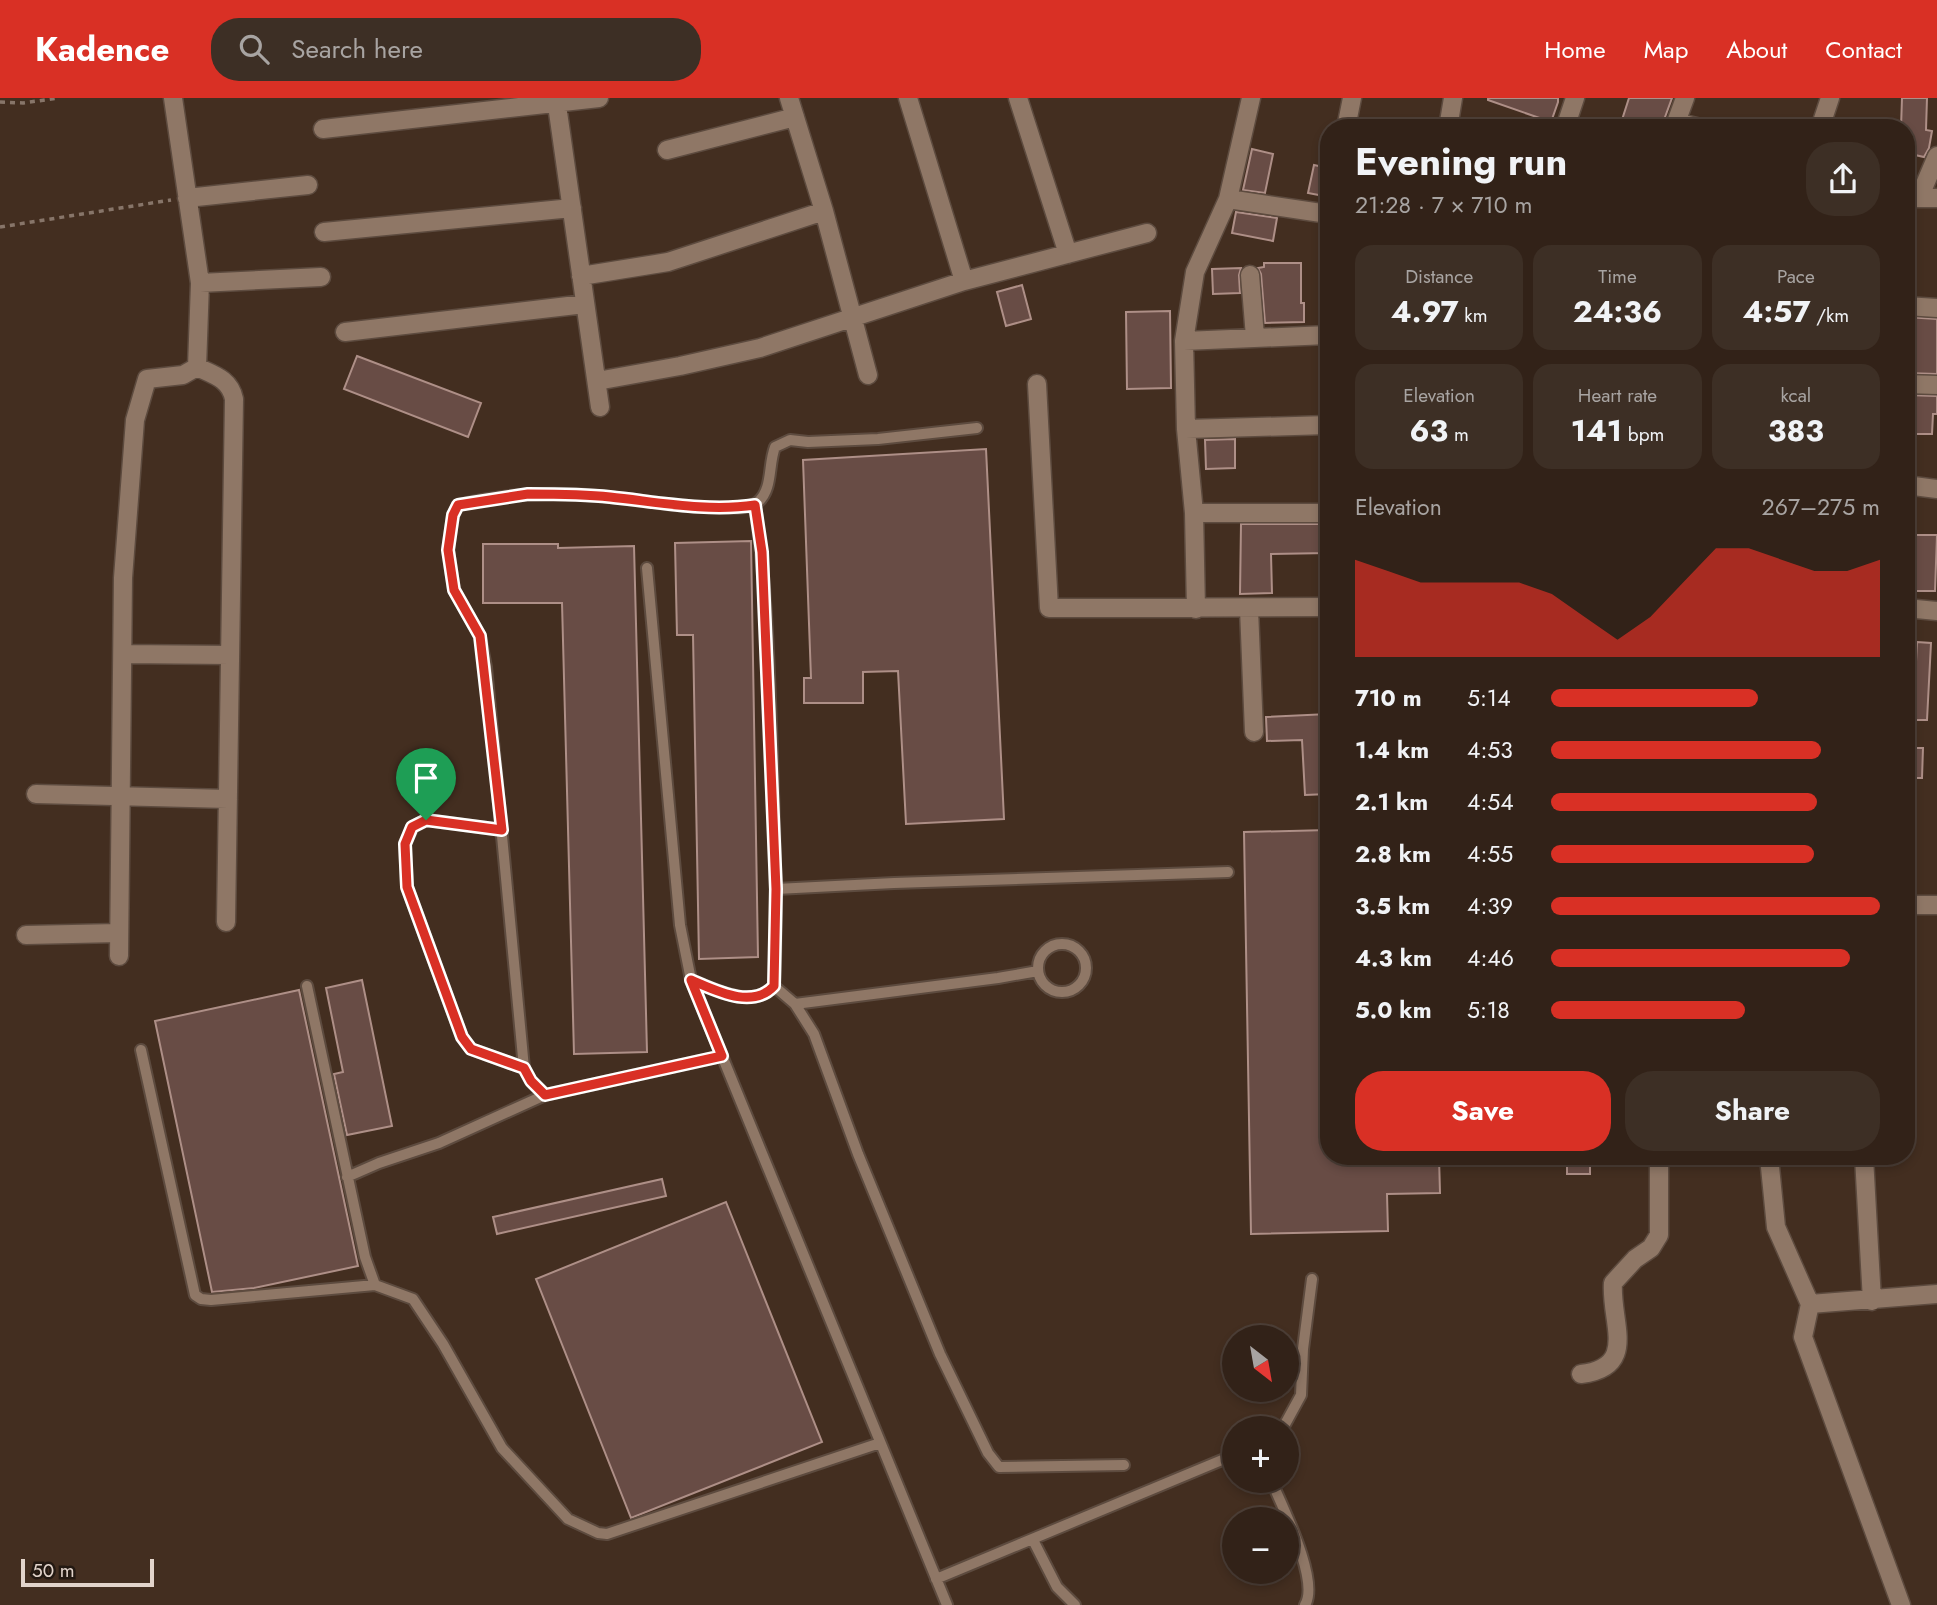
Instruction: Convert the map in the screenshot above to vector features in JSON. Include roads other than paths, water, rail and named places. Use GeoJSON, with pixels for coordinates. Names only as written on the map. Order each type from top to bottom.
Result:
{"type":"FeatureCollection","features":[{"type":"Feature","properties":{"kind":"street"},"geometry":{"type":"LineString","coordinates":[[173,98],[200,283],[197,367]]}},
{"type":"Feature","properties":{"kind":"street"},"geometry":{"type":"LineString","coordinates":[[323,129],[599,98]]}},
{"type":"Feature","properties":{"kind":"street"},"geometry":{"type":"LineString","coordinates":[[789,98],[824,211],[869,374]]}},
{"type":"Feature","properties":{"kind":"street"},"geometry":{"type":"LineString","coordinates":[[908,98],[964,281]]}},
{"type":"Feature","properties":{"kind":"street"},"geometry":{"type":"LineString","coordinates":[[1018,98],[1068,254]]}},
{"type":"Feature","properties":{"kind":"street"},"geometry":{"type":"LineString","coordinates":[[1196,609],[1194,513],[1186,429],[1184,341],[1195,272],[1228,199],[1251,98]]}},
{"type":"Feature","properties":{"kind":"street"},"geometry":{"type":"LineString","coordinates":[[1348,119],[1352,98]]}},
{"type":"Feature","properties":{"kind":"street"},"geometry":{"type":"LineString","coordinates":[[1450,119],[1453,98]]}},
{"type":"Feature","properties":{"kind":"street"},"geometry":{"type":"LineString","coordinates":[[1568,119],[1575,98]]}},
{"type":"Feature","properties":{"kind":"street"},"geometry":{"type":"LineString","coordinates":[[1677,119],[1685,98]]}},
{"type":"Feature","properties":{"kind":"street"},"geometry":{"type":"LineString","coordinates":[[1823,119],[1830,98]]}},
{"type":"Feature","properties":{"kind":"street"},"geometry":{"type":"LineString","coordinates":[[556,101],[600,407]]}},
{"type":"Feature","properties":{"kind":"street"},"geometry":{"type":"LineString","coordinates":[[667,150],[795,117]]}},
{"type":"Feature","properties":{"kind":"street"},"geometry":{"type":"LineString","coordinates":[[1921,198],[1937,156]]}},
{"type":"Feature","properties":{"kind":"street"},"geometry":{"type":"LineString","coordinates":[[187,198],[308,185]]}},
{"type":"Feature","properties":{"kind":"street"},"geometry":{"type":"LineString","coordinates":[[1228,199],[1320,213]]}},
{"type":"Feature","properties":{"kind":"street"},"geometry":{"type":"LineString","coordinates":[[324,232],[572,208]]}},
{"type":"Feature","properties":{"kind":"street"},"geometry":{"type":"LineString","coordinates":[[582,276],[668,262],[824,211]]}},
{"type":"Feature","properties":{"kind":"street"},"geometry":{"type":"LineString","coordinates":[[597,381],[760,348],[964,281],[1147,233]]}},
{"type":"Feature","properties":{"kind":"street"},"geometry":{"type":"LineString","coordinates":[[1250,275],[1255,337]]}},
{"type":"Feature","properties":{"kind":"street"},"geometry":{"type":"LineString","coordinates":[[200,283],[321,277]]}},
{"type":"Feature","properties":{"kind":"street"},"geometry":{"type":"LineString","coordinates":[[345,332],[586,304]]}},
{"type":"Feature","properties":{"kind":"street"},"geometry":{"type":"LineString","coordinates":[[1915,307],[1937,308]]}},
{"type":"Feature","properties":{"kind":"street"},"geometry":{"type":"LineString","coordinates":[[1184,341],[1320,335]]}},
{"type":"Feature","properties":{"kind":"street"},"geometry":{"type":"LineString","coordinates":[[120,956],[118,933],[123,578],[135,421],[147,379],[183,375],[197,367]]}},
{"type":"Feature","properties":{"kind":"street"},"geometry":{"type":"LineString","coordinates":[[197,367],[226,382],[232,389],[234,399],[226,922]]}},
{"type":"Feature","properties":{"kind":"street"},"geometry":{"type":"LineString","coordinates":[[1037,384],[1049,608],[1320,607]]}},
{"type":"Feature","properties":{"kind":"street"},"geometry":{"type":"LineString","coordinates":[[1915,384],[1937,385]]}},
{"type":"Feature","properties":{"kind":"street"},"geometry":{"type":"LineString","coordinates":[[1186,429],[1320,425]]}},
{"type":"Feature","properties":{"kind":"street"},"geometry":{"type":"LineString","coordinates":[[1915,486],[1937,489]]}},
{"type":"Feature","properties":{"kind":"street"},"geometry":{"type":"LineString","coordinates":[[1194,513],[1320,513]]}},
{"type":"Feature","properties":{"kind":"street"},"geometry":{"type":"LineString","coordinates":[[1249,608],[1254,732]]}},
{"type":"Feature","properties":{"kind":"street"},"geometry":{"type":"LineString","coordinates":[[1915,609],[1937,611]]}},
{"type":"Feature","properties":{"kind":"street"},"geometry":{"type":"LineString","coordinates":[[123,654],[230,655]]}},
{"type":"Feature","properties":{"kind":"street"},"geometry":{"type":"LineString","coordinates":[[36,794],[228,799]]}},
{"type":"Feature","properties":{"kind":"street"},"geometry":{"type":"LineString","coordinates":[[1915,905],[1937,905]]}},
{"type":"Feature","properties":{"kind":"street"},"geometry":{"type":"LineString","coordinates":[[26,935],[118,933]]}},
{"type":"Feature","properties":{"kind":"street"},"geometry":{"type":"LineString","coordinates":[[1581,1374],[1598,1372],[1615,1359],[1619,1347],[1613,1283],[1635,1259],[1651,1248],[1658,1235],[1659,1165]]}},
{"type":"Feature","properties":{"kind":"street"},"geometry":{"type":"LineString","coordinates":[[1770,1165],[1776,1227],[1810,1304],[1804,1337],[1901,1605]]}},
{"type":"Feature","properties":{"kind":"street"},"geometry":{"type":"LineString","coordinates":[[1864,1165],[1872,1301]]}},
{"type":"Feature","properties":{"kind":"street"},"geometry":{"type":"LineString","coordinates":[[1810,1304],[1937,1294]]}},
{"type":"Feature","properties":{"kind":"lane"},"geometry":{"type":"LineString","coordinates":[[545,1095],[531,1081],[524,1068],[502,830],[480,636],[454,590],[448,550],[453,515],[458,505],[528,494],[548,494],[606,496],[684,507],[755,505],[763,496],[769,482],[770,460],[775,447],[790,440],[808,442],[878,439],[977,428]]}},
{"type":"Feature","properties":{"kind":"lane"},"geometry":{"type":"LineString","coordinates":[[691,980],[734,997],[768,992],[774,986],[776,889],[762,552],[755,505]]}},
{"type":"Feature","properties":{"kind":"lane"},"geometry":{"type":"LineString","coordinates":[[647,568],[680,925],[691,980],[947,1605]]}},
{"type":"Feature","properties":{"kind":"lane"},"geometry":{"type":"LineString","coordinates":[[502,830],[426,820],[412,827],[405,844],[407,887],[462,1037],[471,1049],[524,1068]]}},
{"type":"Feature","properties":{"kind":"lane"},"geometry":{"type":"LineString","coordinates":[[776,889],[1228,872]]}},
{"type":"Feature","properties":{"kind":"lane"},"geometry":{"type":"LineString","coordinates":[[1061,944],[1076,947],[1087,968],[1075,988],[1060,992],[1045,985],[1038,971],[1041,955],[1053,945],[1061,944]]}},
{"type":"Feature","properties":{"kind":"lane"},"geometry":{"type":"LineString","coordinates":[[795,1004],[1038,971]]}},
{"type":"Feature","properties":{"kind":"lane"},"geometry":{"type":"LineString","coordinates":[[307,986],[365,1257],[375,1284]]}},
{"type":"Feature","properties":{"kind":"lane"},"geometry":{"type":"LineString","coordinates":[[774,986],[795,1004],[814,1034],[868,1179],[940,1354],[988,1453],[999,1466],[1124,1465]]}},
{"type":"Feature","properties":{"kind":"lane"},"geometry":{"type":"LineString","coordinates":[[141,1050],[195,1295],[211,1300],[375,1284],[413,1299],[443,1344],[502,1448],[568,1519],[598,1534],[607,1534],[880,1443]]}},
{"type":"Feature","properties":{"kind":"lane"},"geometry":{"type":"LineString","coordinates":[[347,1177],[439,1143],[545,1095],[722,1056]]}},
{"type":"Feature","properties":{"kind":"lane"},"geometry":{"type":"LineString","coordinates":[[1290,1416],[1301,1395],[1303,1349],[1312,1279]]}},
{"type":"Feature","properties":{"kind":"lane"},"geometry":{"type":"LineString","coordinates":[[936,1579],[1222,1460]]}},
{"type":"Feature","properties":{"kind":"lane"},"geometry":{"type":"LineString","coordinates":[[1276,1493],[1305,1561],[1309,1599],[1305,1605]]}},
{"type":"Feature","properties":{"kind":"lane"},"geometry":{"type":"LineString","coordinates":[[1033,1540],[1058,1587],[1075,1605]]}}]}
